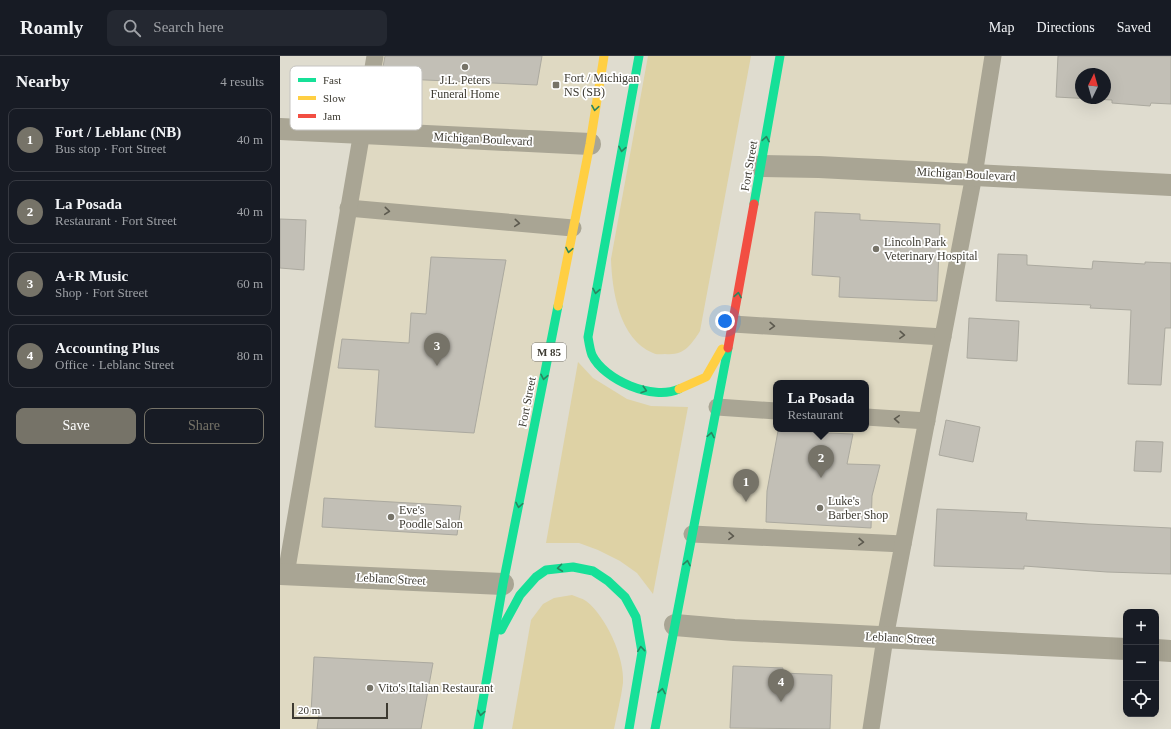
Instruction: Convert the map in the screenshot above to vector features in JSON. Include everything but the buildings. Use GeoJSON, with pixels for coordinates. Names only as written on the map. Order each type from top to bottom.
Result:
{"type":"FeatureCollection","features":[{"type":"Feature","properties":{"kind":"main road","name":"Fort Street"},"geometry":{"type":"LineString","coordinates":[[478,729],[503,584],[590,144],[604,56]]}},
{"type":"Feature","properties":{"kind":"main road"},"geometry":{"type":"LineString","coordinates":[[638,56],[588,337],[592,355],[604,371],[621,381],[647,392],[673,392],[706,377],[732,328]]}},
{"type":"Feature","properties":{"kind":"main road","name":"Fort Street"},"geometry":{"type":"LineString","coordinates":[[655,729],[732,328],[780,56]]}},
{"type":"Feature","properties":{"kind":"main road"},"geometry":{"type":"LineString","coordinates":[[492,647],[520,595],[536,577],[546,570],[573,567],[593,571],[608,581],[625,597],[636,617],[642,652],[629,729]]}},
{"type":"Feature","properties":{"kind":"street","name":"Michigan Boulevard"},"geometry":{"type":"LineString","coordinates":[[280,129],[290,129]]}},
{"type":"Feature","properties":{"kind":"street","name":"Michigan Boulevard"},"geometry":{"type":"LineString","coordinates":[[300,130],[590,144]]}},
{"type":"Feature","properties":{"kind":"street","name":"Michigan Boulevard"},"geometry":{"type":"LineString","coordinates":[[761,166],[819,167],[1171,184]]}},
{"type":"Feature","properties":{"kind":"street","name":"Leblanc Street"},"geometry":{"type":"LineString","coordinates":[[283,574],[503,584]]}},
{"type":"Feature","properties":{"kind":"street","name":"Leblanc Street"},"geometry":{"type":"LineString","coordinates":[[675,625],[734,630],[1123,649]]}},
{"type":"Feature","properties":{"kind":"street"},"geometry":{"type":"LineString","coordinates":[[1159,650],[1171,651]]}},
{"type":"Feature","properties":{"kind":"lane"},"geometry":{"type":"LineString","coordinates":[[373,66],[375,56]]}},
{"type":"Feature","properties":{"kind":"lane"},"geometry":{"type":"LineString","coordinates":[[871,729],[903,544],[974,175],[993,56]]}},
{"type":"Feature","properties":{"kind":"lane"},"geometry":{"type":"LineString","coordinates":[[283,574],[362,130]]}},
{"type":"Feature","properties":{"kind":"lane"},"geometry":{"type":"LineString","coordinates":[[348,208],[573,228]]}},
{"type":"Feature","properties":{"kind":"lane"},"geometry":{"type":"LineString","coordinates":[[732,328],[943,337]]}},
{"type":"Feature","properties":{"kind":"lane"},"geometry":{"type":"LineString","coordinates":[[717,407],[773,411]]}},
{"type":"Feature","properties":{"kind":"lane"},"geometry":{"type":"LineString","coordinates":[[869,417],[927,421]]}},
{"type":"Feature","properties":{"kind":"lane"},"geometry":{"type":"LineString","coordinates":[[692,534],[903,544]]}},
{"type":"Feature","properties":{"kind":"shaded area"},"geometry":{"type":"Polygon","coordinates":[[[375,56],[604,56],[478,729],[280,729],[280,574],[361,130],[422,130],[422,66],[373,66],[375,56]]]}},
{"type":"Feature","properties":{"kind":"shaded area"},"geometry":{"type":"Polygon","coordinates":[[[648,56],[751,56],[700,331],[690,345],[682,351],[672,354],[654,354],[641,346],[632,337],[620,312],[613,285],[611,259],[648,56]]]}},
{"type":"Feature","properties":{"kind":"shaded area"},"geometry":{"type":"Polygon","coordinates":[[[780,56],[993,56],[871,729],[656,729],[780,56]]]}},
{"type":"Feature","properties":{"kind":"shaded area"},"geometry":{"type":"Polygon","coordinates":[[[578,362],[593,378],[627,399],[651,406],[688,407],[653,594],[637,573],[620,561],[598,550],[579,543],[546,543],[578,362]]]}},
{"type":"Feature","properties":{"kind":"shaded area"},"geometry":{"type":"Polygon","coordinates":[[[572,595],[584,600],[600,617],[613,638],[621,662],[623,683],[614,729],[512,729],[531,620],[543,604],[554,598],[572,595]]]}},
{"type":"Feature","properties":{"kind":"traffic: fast"},"geometry":{"type":"LineString","coordinates":[[639,56],[588,337],[592,355],[598,364],[607,373],[618,380],[630,386],[656,392],[668,392],[679,389]]}},
{"type":"Feature","properties":{"kind":"traffic: fast"},"geometry":{"type":"LineString","coordinates":[[754,204],[780,56]]}},
{"type":"Feature","properties":{"kind":"traffic: fast"},"geometry":{"type":"LineString","coordinates":[[478,729],[503,584],[558,306]]}},
{"type":"Feature","properties":{"kind":"traffic: fast"},"geometry":{"type":"LineString","coordinates":[[655,729],[728,348]]}},
{"type":"Feature","properties":{"kind":"traffic: fast"},"geometry":{"type":"LineString","coordinates":[[501,630],[520,595],[536,577],[546,570],[573,567],[593,571],[608,581],[625,597],[636,617],[642,652],[629,729]]}},
{"type":"Feature","properties":{"kind":"traffic: slow"},"geometry":{"type":"LineString","coordinates":[[558,306],[590,144],[604,56]]}},
{"type":"Feature","properties":{"kind":"traffic: slow"},"geometry":{"type":"LineString","coordinates":[[679,389],[706,377],[722,349]]}},
{"type":"Feature","properties":{"kind":"traffic: jam"},"geometry":{"type":"LineString","coordinates":[[728,348],[754,204]]}},
{"type":"Feature","properties":{"kind":"place","name":"J.L. Peters Funeral Home"},"geometry":{"type":"Point","coordinates":[465,67]}},
{"type":"Feature","properties":{"kind":"place","name":"Fort / Michigan NS (SB)"},"geometry":{"type":"Point","coordinates":[556,85]}},
{"type":"Feature","properties":{"kind":"place","name":"Lincoln Park Veterinary Hospital"},"geometry":{"type":"Point","coordinates":[876,249]}},
{"type":"Feature","properties":{"kind":"place","name":"A+R Music"},"geometry":{"type":"Point","coordinates":[437,366]}},
{"type":"Feature","properties":{"kind":"place","name":"La Posada"},"geometry":{"type":"Point","coordinates":[821,478]}},
{"type":"Feature","properties":{"kind":"place","name":"Fort / Leblanc (NB)"},"geometry":{"type":"Point","coordinates":[746,502]}},
{"type":"Feature","properties":{"kind":"place","name":"Luke's Barber Shop"},"geometry":{"type":"Point","coordinates":[820,508]}},
{"type":"Feature","properties":{"kind":"place","name":"Eve's Poodle Salon"},"geometry":{"type":"Point","coordinates":[391,517]}},
{"type":"Feature","properties":{"kind":"place","name":"Vito's Italian Restaurant"},"geometry":{"type":"Point","coordinates":[370,688]}},
{"type":"Feature","properties":{"kind":"place","name":"Accounting Plus"},"geometry":{"type":"Point","coordinates":[781,702]}}]}
